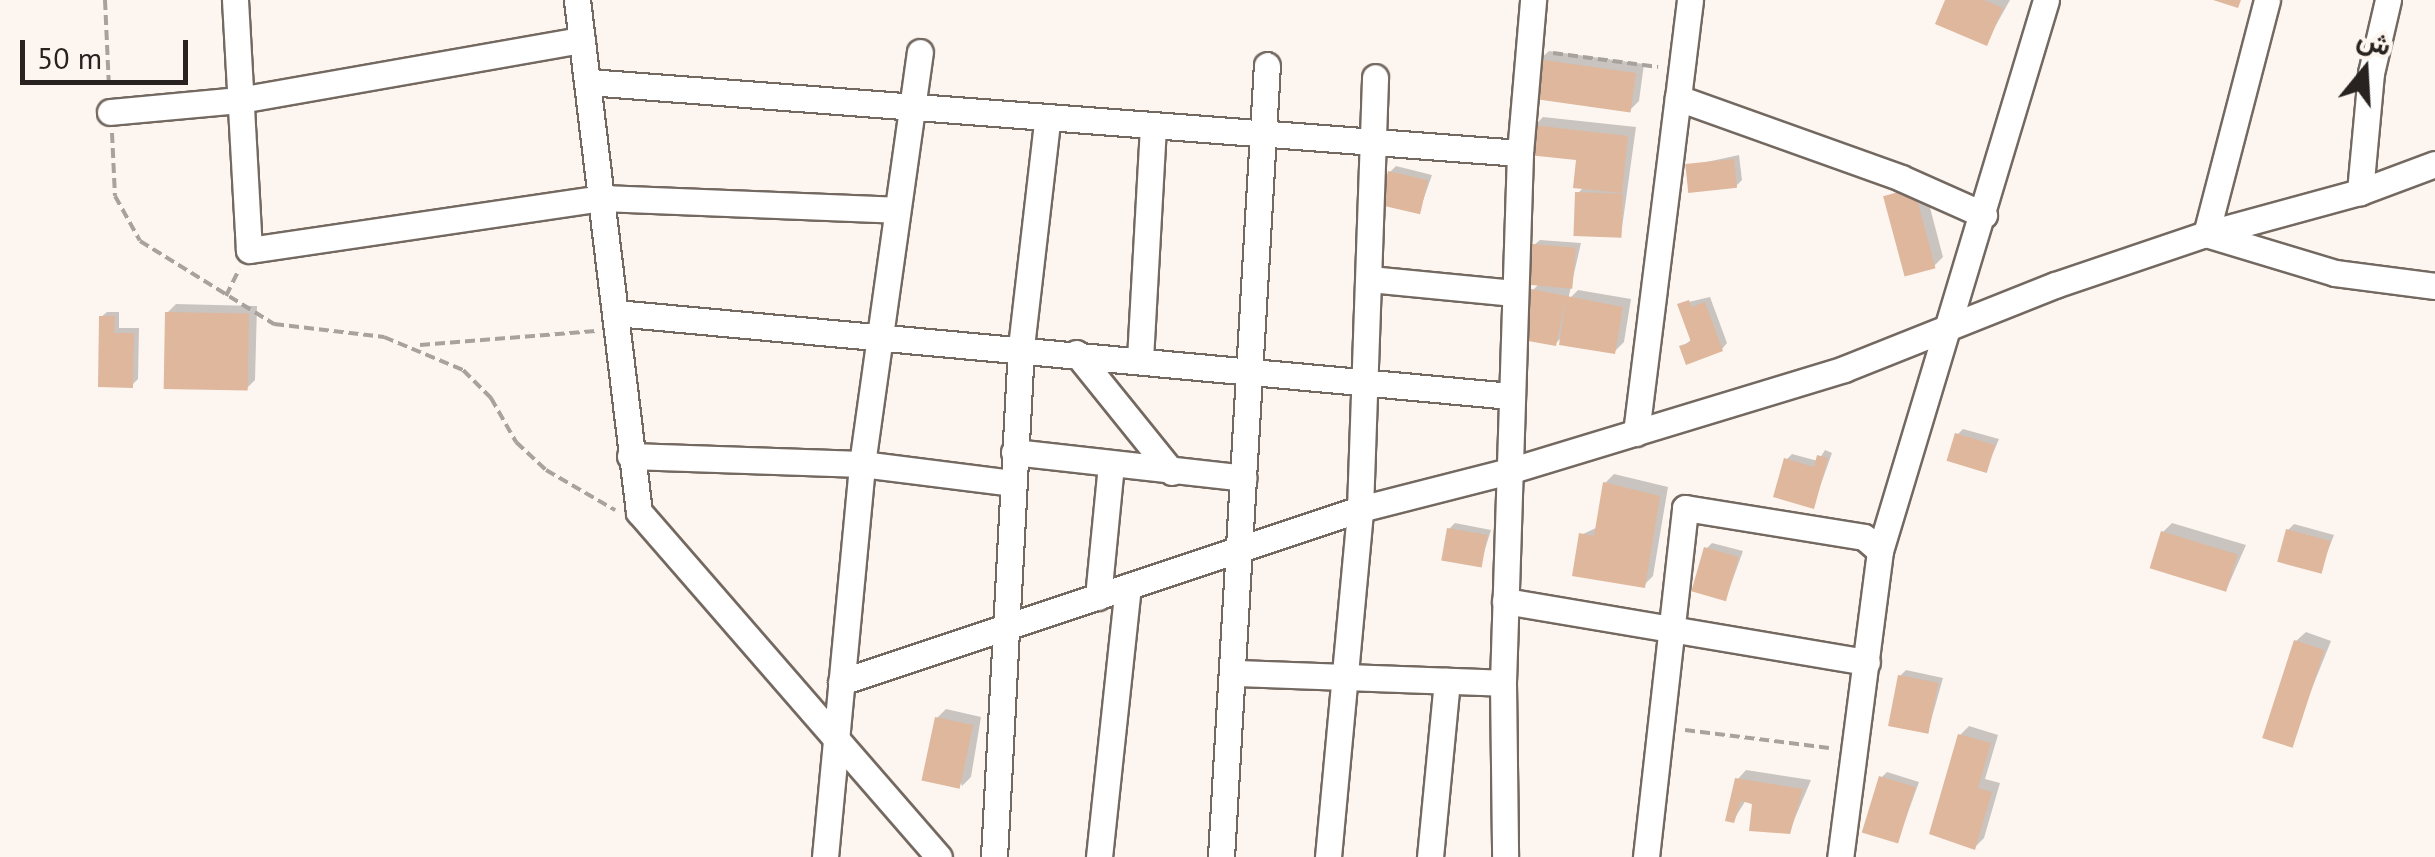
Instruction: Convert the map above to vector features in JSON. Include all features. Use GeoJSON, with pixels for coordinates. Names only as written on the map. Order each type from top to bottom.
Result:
{"type":"FeatureCollection","features":[{"type":"Feature","properties":{"kind":"street"},"geometry":{"type":"LineString","coordinates":[[235,0],[249,250],[602,198],[896,210]]}},
{"type":"Feature","properties":{"kind":"street"},"geometry":{"type":"LineString","coordinates":[[577,0],[630,456],[640,512],[940,857]]}},
{"type":"Feature","properties":{"kind":"street"},"geometry":{"type":"LineString","coordinates":[[1505,857],[1503,684],[1514,293],[1520,154],[1533,0]]}},
{"type":"Feature","properties":{"kind":"street"},"geometry":{"type":"LineString","coordinates":[[1636,432],[1690,0]]}},
{"type":"Feature","properties":{"kind":"street"},"geometry":{"type":"LineString","coordinates":[[1840,857],[1880,551],[1942,334],[1984,216],[2046,0]]}},
{"type":"Feature","properties":{"kind":"street"},"geometry":{"type":"LineString","coordinates":[[2206,234],[2266,0]]}},
{"type":"Feature","properties":{"kind":"street"},"geometry":{"type":"LineString","coordinates":[[2360,192],[2371,73],[2388,0]]}},
{"type":"Feature","properties":{"kind":"street"},"geometry":{"type":"LineString","coordinates":[[110,112],[240,100],[582,40]]}},
{"type":"Feature","properties":{"kind":"street"},"geometry":{"type":"LineString","coordinates":[[825,857],[862,464],[920,52]]}},
{"type":"Feature","properties":{"kind":"street"},"geometry":{"type":"LineString","coordinates":[[1221,857],[1236,673],[1260,133],[1267,64]]}},
{"type":"Feature","properties":{"kind":"street"},"geometry":{"type":"LineString","coordinates":[[1328,857],[1360,509],[1375,77]]}},
{"type":"Feature","properties":{"kind":"street"},"geometry":{"type":"LineString","coordinates":[[588,82],[912,112],[1153,130],[1260,133],[1520,154]]}},
{"type":"Feature","properties":{"kind":"street"},"geometry":{"type":"LineString","coordinates":[[1678,98],[1901,178],[1984,216]]}},
{"type":"Feature","properties":{"kind":"street"},"geometry":{"type":"LineString","coordinates":[[994,857],[1020,347],[1046,121]]}},
{"type":"Feature","properties":{"kind":"street"},"geometry":{"type":"LineString","coordinates":[[1140,359],[1153,130]]}},
{"type":"Feature","properties":{"kind":"street"},"geometry":{"type":"LineString","coordinates":[[842,682],[1360,509],[1509,472],[1942,334],[2055,285],[2206,234],[2360,192],[2435,164]]}},
{"type":"Feature","properties":{"kind":"street"},"geometry":{"type":"LineString","coordinates":[[2206,234],[2336,272],[2435,286]]}},
{"type":"Feature","properties":{"kind":"street"},"geometry":{"type":"LineString","coordinates":[[1370,279],[1514,293]]}},
{"type":"Feature","properties":{"kind":"street"},"geometry":{"type":"LineString","coordinates":[[617,321],[879,333],[1512,396]]}},
{"type":"Feature","properties":{"kind":"street"},"geometry":{"type":"LineString","coordinates":[[1076,354],[1172,472]]}},
{"type":"Feature","properties":{"kind":"street"},"geometry":{"type":"LineString","coordinates":[[1014,452],[1244,478]]}},
{"type":"Feature","properties":{"kind":"street"},"geometry":{"type":"LineString","coordinates":[[630,456],[862,464],[1012,483]]}},
{"type":"Feature","properties":{"kind":"street"},"geometry":{"type":"LineString","coordinates":[[1098,597],[1111,465]]}},
{"type":"Feature","properties":{"kind":"street"},"geometry":{"type":"LineString","coordinates":[[1646,857],[1684,508],[1864,537],[1880,551]]}},
{"type":"Feature","properties":{"kind":"street"},"geometry":{"type":"LineString","coordinates":[[1100,857],[1128,587]]}},
{"type":"Feature","properties":{"kind":"street"},"geometry":{"type":"LineString","coordinates":[[1506,601],[1867,662]]}},
{"type":"Feature","properties":{"kind":"street"},"geometry":{"type":"LineString","coordinates":[[1236,673],[1503,684]]}},
{"type":"Feature","properties":{"kind":"street"},"geometry":{"type":"LineString","coordinates":[[1430,857],[1447,681]]}},
{"type":"Feature","properties":{"kind":"path"},"geometry":{"type":"LineString","coordinates":[[105,0],[110,112],[121,215],[140,241],[226,296],[274,324],[416,346],[617,321]]}},
{"type":"Feature","properties":{"kind":"path"},"geometry":{"type":"LineString","coordinates":[[1529,50],[1683,71]]}},
{"type":"Feature","properties":{"kind":"path"},"geometry":{"type":"LineString","coordinates":[[226,296],[249,250]]}},
{"type":"Feature","properties":{"kind":"path"},"geometry":{"type":"LineString","coordinates":[[416,346],[463,370],[491,398],[516,442],[546,470],[650,528]]}},
{"type":"Feature","properties":{"kind":"path"},"geometry":{"type":"LineString","coordinates":[[1660,727],[1855,752]]}},
{"type":"Feature","properties":{"kind":"building"},"geometry":{"type":"Polygon","coordinates":[[[1945,0],[1984,0],[2003,8],[1987,46],[1935,24],[1945,0]]]}},
{"type":"Feature","properties":{"kind":"building"},"geometry":{"type":"Polygon","coordinates":[[[2213,0],[2241,0],[2238,8],[2213,0]]]}},
{"type":"Feature","properties":{"kind":"building"},"geometry":{"type":"Polygon","coordinates":[[[1537,59],[1636,73],[1630,113],[1531,99],[1537,59]]]}},
{"type":"Feature","properties":{"kind":"building"},"geometry":{"type":"Polygon","coordinates":[[[1532,125],[1628,136],[1622,193],[1573,188],[1576,160],[1528,155],[1532,125]]]}},
{"type":"Feature","properties":{"kind":"building"},"geometry":{"type":"Polygon","coordinates":[[[1734,159],[1737,188],[1688,193],[1685,164],[1734,159]]]}},
{"type":"Feature","properties":{"kind":"building"},"geometry":{"type":"Polygon","coordinates":[[[1388,171],[1428,180],[1420,214],[1380,205],[1388,171]]]}},
{"type":"Feature","properties":{"kind":"building"},"geometry":{"type":"Polygon","coordinates":[[[1914,188],[1935,268],[1905,276],[1883,196],[1914,188]]]}},
{"type":"Feature","properties":{"kind":"building"},"geometry":{"type":"Polygon","coordinates":[[[1575,192],[1623,194],[1621,238],[1573,236],[1575,192]]]}},
{"type":"Feature","properties":{"kind":"building"},"geometry":{"type":"Polygon","coordinates":[[[1532,244],[1576,248],[1572,289],[1528,285],[1532,244]]]}},
{"type":"Feature","properties":{"kind":"building"},"geometry":{"type":"Polygon","coordinates":[[[1531,289],[1623,307],[1615,354],[1559,345],[1565,302],[1556,346],[1522,340],[1531,289]]]}},
{"type":"Feature","properties":{"kind":"building"},"geometry":{"type":"Polygon","coordinates":[[[1689,300],[1691,307],[1705,302],[1723,351],[1686,365],[1679,346],[1691,342],[1677,304],[1689,300]]]}},
{"type":"Feature","properties":{"kind":"building"},"geometry":{"type":"Polygon","coordinates":[[[165,312],[249,313],[248,390],[164,389],[165,312]]]}},
{"type":"Feature","properties":{"kind":"building"},"geometry":{"type":"Polygon","coordinates":[[[99,316],[115,316],[114,333],[134,333],[133,388],[98,387],[99,316]]]}},
{"type":"Feature","properties":{"kind":"building"},"geometry":{"type":"Polygon","coordinates":[[[1955,433],[1995,445],[1987,473],[1947,461],[1955,433]]]}},
{"type":"Feature","properties":{"kind":"building"},"geometry":{"type":"Polygon","coordinates":[[[1817,455],[1828,458],[1814,509],[1773,497],[1784,458],[1814,467],[1817,455]]]}},
{"type":"Feature","properties":{"kind":"building"},"geometry":{"type":"Polygon","coordinates":[[[1603,482],[1660,496],[1645,588],[1572,576],[1579,533],[1594,536],[1603,482]]]}},
{"type":"Feature","properties":{"kind":"building"},"geometry":{"type":"Polygon","coordinates":[[[1447,528],[1487,535],[1482,568],[1441,560],[1447,528]]]}},
{"type":"Feature","properties":{"kind":"building"},"geometry":{"type":"Polygon","coordinates":[[[2286,529],[2330,541],[2322,574],[2277,562],[2286,529]]]}},
{"type":"Feature","properties":{"kind":"building"},"geometry":{"type":"Polygon","coordinates":[[[2161,531],[2238,554],[2226,592],[2150,568],[2161,531]]]}},
{"type":"Feature","properties":{"kind":"building"},"geometry":{"type":"Polygon","coordinates":[[[1704,547],[1739,557],[1726,601],[1691,591],[1704,547]]]}},
{"type":"Feature","properties":{"kind":"building"},"geometry":{"type":"Polygon","coordinates":[[[2294,640],[2324,650],[2293,748],[2262,738],[2294,640]]]}},
{"type":"Feature","properties":{"kind":"building"},"geometry":{"type":"Polygon","coordinates":[[[1898,675],[1938,683],[1928,734],[1888,726],[1898,675]]]}},
{"type":"Feature","properties":{"kind":"building"},"geometry":{"type":"Polygon","coordinates":[[[935,717],[973,725],[960,789],[921,781],[935,717]]]}},
{"type":"Feature","properties":{"kind":"building"},"geometry":{"type":"Polygon","coordinates":[[[1958,734],[1991,743],[1978,788],[1992,792],[1975,850],[1929,834],[1958,734]]]}},
{"type":"Feature","properties":{"kind":"building"},"geometry":{"type":"Polygon","coordinates":[[[1879,776],[1915,787],[1898,844],[1862,832],[1879,776]]]}},
{"type":"Feature","properties":{"kind":"building"},"geometry":{"type":"Polygon","coordinates":[[[1735,778],[1803,789],[1790,834],[1749,831],[1752,804],[1741,801],[1734,823],[1725,821],[1735,778]]]}}]}
